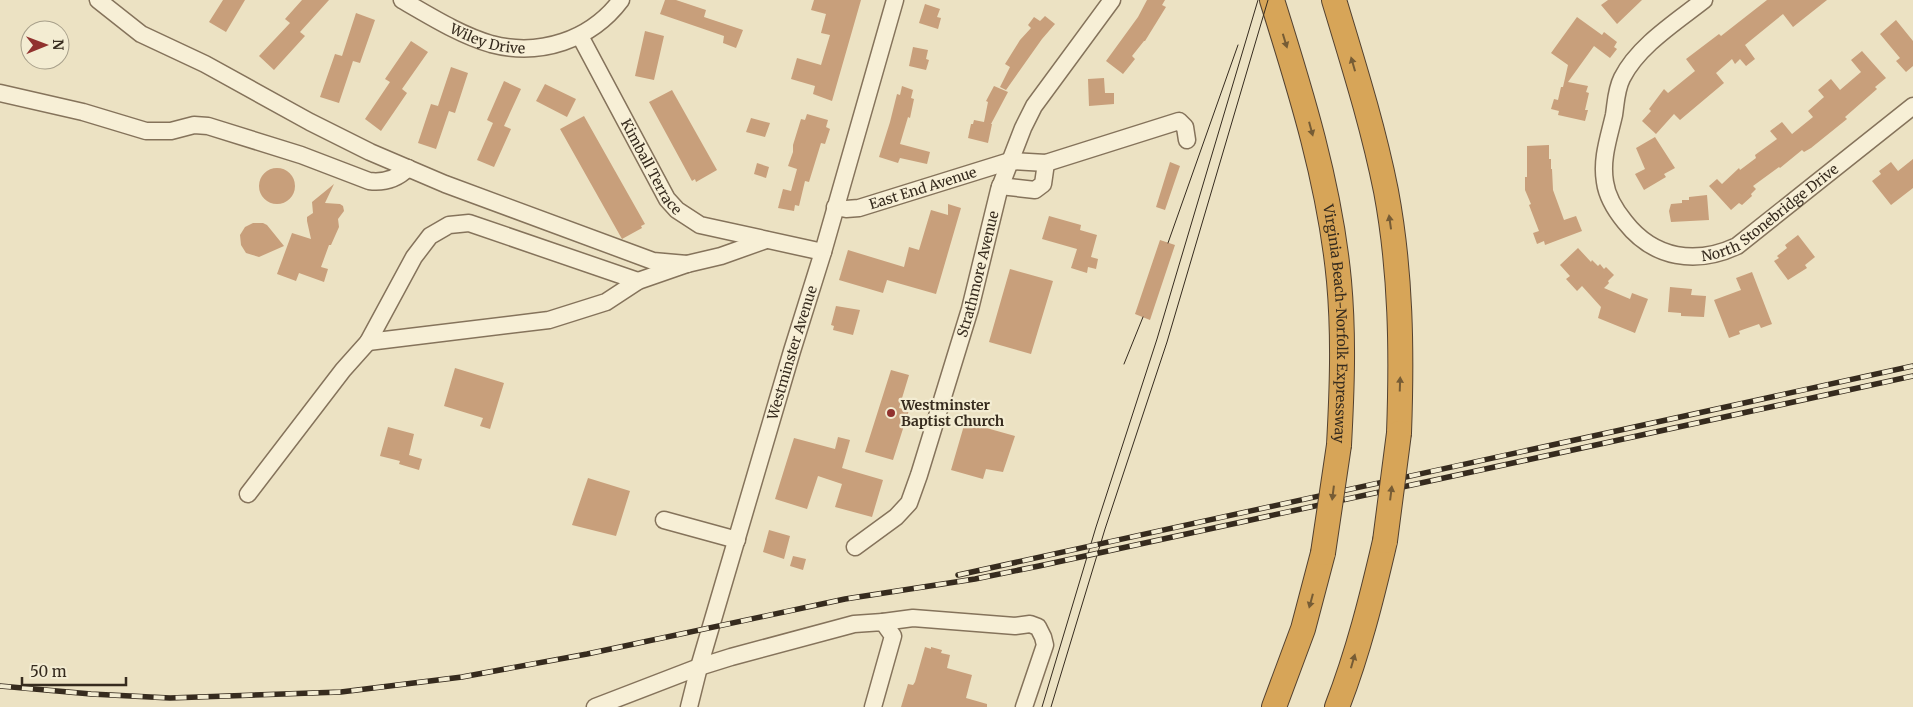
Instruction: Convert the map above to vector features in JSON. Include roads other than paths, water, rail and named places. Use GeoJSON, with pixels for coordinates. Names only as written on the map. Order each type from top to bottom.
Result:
{"type":"FeatureCollection","features":[{"type":"Feature","properties":{"kind":"highway","name":"Virginia Beach-Norfolk Expressway"},"geometry":{"type":"LineString","coordinates":[[1272,0],[1298,82],[1324,183],[1339,281],[1342,331],[1339,445],[1323,553],[1303,629],[1274,707]]}},
{"type":"Feature","properties":{"kind":"highway"},"geometry":{"type":"LineString","coordinates":[[1334,0],[1369,119],[1386,191],[1397,272],[1401,368],[1399,433],[1385,541],[1374,589],[1349,675],[1336,707]]}},
{"type":"Feature","properties":{"kind":"street"},"geometry":{"type":"LineString","coordinates":[[98,0],[141,34],[205,64],[327,131],[370,152],[445,184],[653,261],[687,264]]}},
{"type":"Feature","properties":{"kind":"street","name":"Wiley Drive"},"geometry":{"type":"LineString","coordinates":[[402,0],[461,32],[491,44],[536,48],[558,44],[580,36]]}},
{"type":"Feature","properties":{"kind":"street"},"geometry":{"type":"LineString","coordinates":[[580,36],[602,21],[621,0]]}},
{"type":"Feature","properties":{"kind":"street","name":"Westminster Avenue"},"geometry":{"type":"LineString","coordinates":[[689,707],[699,667],[823,252],[895,0]]}},
{"type":"Feature","properties":{"kind":"street","name":"Strathmore Avenue"},"geometry":{"type":"LineString","coordinates":[[855,548],[896,517],[909,503],[970,309],[1000,186],[1010,161],[1034,106],[1112,0]]}},
{"type":"Feature","properties":{"kind":"street","name":"North Stonebridge Drive"},"geometry":{"type":"LineString","coordinates":[[1704,0],[1684,6],[1640,53],[1629,66],[1621,80],[1616,97],[1603,164],[1605,184],[1619,215],[1637,236],[1648,244],[1667,253],[1687,257],[1721,254],[1749,238],[1913,106]]}},
{"type":"Feature","properties":{"kind":"street","name":"Kimball Terrace"},"geometry":{"type":"LineString","coordinates":[[580,36],[667,199],[677,210],[700,225],[823,252]]}},
{"type":"Feature","properties":{"kind":"street"},"geometry":{"type":"LineString","coordinates":[[0,93],[83,112],[146,131],[158,132],[194,125],[208,126],[292,152],[369,181],[392,180],[408,168]]}},
{"type":"Feature","properties":{"kind":"street"},"geometry":{"type":"LineString","coordinates":[[1010,161],[1046,163],[1179,121],[1185,127],[1187,140]]}},
{"type":"Feature","properties":{"kind":"street","name":"East End Avenue"},"geometry":{"type":"LineString","coordinates":[[835,207],[846,209],[859,208],[1010,161]]}},
{"type":"Feature","properties":{"kind":"street"},"geometry":{"type":"LineString","coordinates":[[1000,186],[1035,190],[1043,184],[1046,163]]}},
{"type":"Feature","properties":{"kind":"street"},"geometry":{"type":"LineString","coordinates":[[248,494],[343,370],[368,342],[414,257],[430,236],[449,225],[469,223],[638,281]]}},
{"type":"Feature","properties":{"kind":"street"},"geometry":{"type":"LineString","coordinates":[[368,342],[549,320],[606,302],[638,281],[687,264],[721,256],[766,240]]}},
{"type":"Feature","properties":{"kind":"street"},"geometry":{"type":"LineString","coordinates":[[664,520],[737,540]]}},
{"type":"Feature","properties":{"kind":"street"},"geometry":{"type":"LineString","coordinates":[[594,707],[699,667],[854,624],[913,618],[1015,626],[1030,624],[1038,627],[1044,637],[1044,645],[1024,707]]}},
{"type":"Feature","properties":{"kind":"street"},"geometry":{"type":"LineString","coordinates":[[873,707],[893,636],[883,622]]}},
{"type":"Feature","properties":{"kind":"tram line"},"geometry":{"type":"LineString","coordinates":[[1042,707],[1096,527],[1157,339],[1258,0]]}},
{"type":"Feature","properties":{"kind":"tram line"},"geometry":{"type":"LineString","coordinates":[[1051,707],[1105,529],[1167,342],[1268,0]]}},
{"type":"Feature","properties":{"kind":"tram line"},"geometry":{"type":"LineString","coordinates":[[1168,243],[1238,45]]}},
{"type":"Feature","properties":{"kind":"tram line"},"geometry":{"type":"LineString","coordinates":[[1124,364],[1143,317]]}},
{"type":"Feature","properties":{"kind":"railway"},"geometry":{"type":"LineString","coordinates":[[958,575],[1913,366]]}},
{"type":"Feature","properties":{"kind":"railway"},"geometry":{"type":"LineString","coordinates":[[0,686],[91,694],[170,698],[341,692],[462,677],[587,654],[845,599],[975,579],[1039,566],[1913,376]]}},
{"type":"Feature","properties":{"kind":"place","name":"Westminster Baptist Church"},"geometry":{"type":"Point","coordinates":[891,413]}}]}
